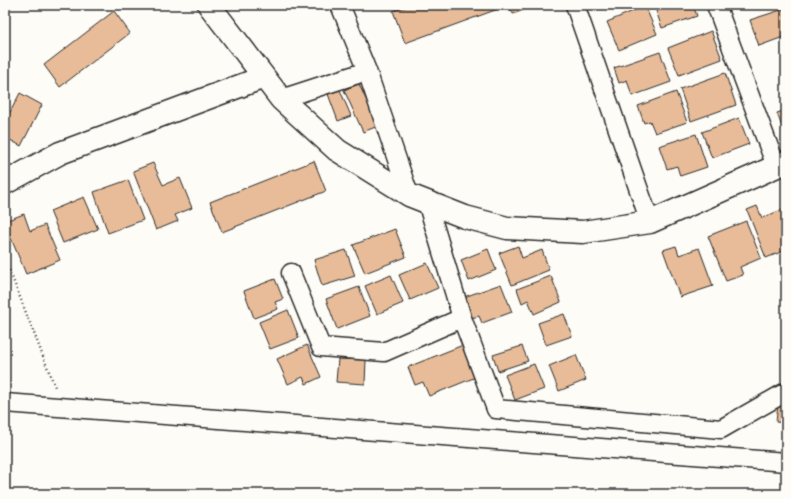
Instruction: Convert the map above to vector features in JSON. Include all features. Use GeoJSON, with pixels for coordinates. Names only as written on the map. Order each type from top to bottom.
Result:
{"type":"FeatureCollection","features":[{"type":"Feature","properties":{"kind":"street"},"geometry":{"type":"LineString","coordinates":[[209,5],[280,99],[337,150],[418,198],[465,217],[507,228],[583,232],[650,222],[781,164],[716,5]]}},
{"type":"Feature","properties":{"kind":"street"},"geometry":{"type":"LineString","coordinates":[[340,5],[418,198],[496,410],[721,429],[786,392]]}},
{"type":"Feature","properties":{"kind":"street"},"geometry":{"type":"LineString","coordinates":[[575,5],[650,222]]}},
{"type":"Feature","properties":{"kind":"street"},"geometry":{"type":"LineString","coordinates":[[280,99],[367,71]]}},
{"type":"Feature","properties":{"kind":"street"},"geometry":{"type":"LineString","coordinates":[[5,183],[60,153],[264,77]]}},
{"type":"Feature","properties":{"kind":"street"},"geometry":{"type":"LineString","coordinates":[[291,273],[321,347],[384,352],[462,318]]}},
{"type":"Feature","properties":{"kind":"street"},"geometry":{"type":"LineString","coordinates":[[5,403],[786,462]]}},
{"type":"Feature","properties":{"kind":"path"},"geometry":{"type":"LineString","coordinates":[[5,259],[56,388],[55,407]]}},
{"type":"Feature","properties":{"kind":"building"},"geometry":{"type":"Polygon","coordinates":[[[411,5],[496,5],[498,9],[405,43],[393,11],[411,5]]]}},
{"type":"Feature","properties":{"kind":"building"},"geometry":{"type":"Polygon","coordinates":[[[509,5],[537,5],[513,14],[509,5]]]}},
{"type":"Feature","properties":{"kind":"building"},"geometry":{"type":"Polygon","coordinates":[[[654,5],[693,5],[697,16],[662,28],[654,5]]]}},
{"type":"Feature","properties":{"kind":"building"},"geometry":{"type":"Polygon","coordinates":[[[645,6],[657,34],[619,50],[607,22],[645,6]]]}},
{"type":"Feature","properties":{"kind":"building"},"geometry":{"type":"Polygon","coordinates":[[[784,9],[786,15],[786,36],[759,46],[750,20],[784,9]]]}},
{"type":"Feature","properties":{"kind":"building"},"geometry":{"type":"Polygon","coordinates":[[[114,11],[130,33],[60,87],[44,65],[114,11]]]}},
{"type":"Feature","properties":{"kind":"building"},"geometry":{"type":"Polygon","coordinates":[[[711,31],[722,59],[679,75],[668,48],[711,31]]]}},
{"type":"Feature","properties":{"kind":"building"},"geometry":{"type":"Polygon","coordinates":[[[660,52],[671,82],[632,96],[627,80],[619,83],[614,68],[660,52]]]}},
{"type":"Feature","properties":{"kind":"building"},"geometry":{"type":"Polygon","coordinates":[[[725,73],[736,105],[691,121],[680,89],[725,73]]]}},
{"type":"Feature","properties":{"kind":"building"},"geometry":{"type":"Polygon","coordinates":[[[359,84],[378,126],[363,132],[344,90],[359,84]]]}},
{"type":"Feature","properties":{"kind":"building"},"geometry":{"type":"Polygon","coordinates":[[[340,90],[351,116],[338,121],[328,94],[340,90]]]}},
{"type":"Feature","properties":{"kind":"building"},"geometry":{"type":"Polygon","coordinates":[[[676,92],[687,122],[655,133],[650,121],[644,123],[638,106],[676,92]]]}},
{"type":"Feature","properties":{"kind":"building"},"geometry":{"type":"Polygon","coordinates":[[[20,93],[42,105],[21,146],[5,137],[5,122],[20,93]]]}},
{"type":"Feature","properties":{"kind":"building"},"geometry":{"type":"Polygon","coordinates":[[[786,110],[786,138],[777,113],[786,110]]]}},
{"type":"Feature","properties":{"kind":"building"},"geometry":{"type":"Polygon","coordinates":[[[739,118],[749,144],[712,158],[702,132],[739,118]]]}},
{"type":"Feature","properties":{"kind":"building"},"geometry":{"type":"Polygon","coordinates":[[[696,134],[707,167],[680,176],[677,166],[667,169],[659,146],[696,134]]]}},
{"type":"Feature","properties":{"kind":"building"},"geometry":{"type":"Polygon","coordinates":[[[314,161],[326,191],[222,232],[210,202],[314,161]]]}},
{"type":"Feature","properties":{"kind":"building"},"geometry":{"type":"Polygon","coordinates":[[[153,163],[163,185],[180,178],[192,208],[175,215],[178,221],[156,230],[133,171],[153,163]]]}},
{"type":"Feature","properties":{"kind":"building"},"geometry":{"type":"Polygon","coordinates":[[[128,180],[143,220],[108,233],[94,192],[128,180]]]}},
{"type":"Feature","properties":{"kind":"building"},"geometry":{"type":"Polygon","coordinates":[[[84,197],[98,229],[63,243],[50,211],[84,197]]]}},
{"type":"Feature","properties":{"kind":"building"},"geometry":{"type":"Polygon","coordinates":[[[757,206],[762,218],[786,208],[786,250],[766,258],[747,210],[757,206]]]}},
{"type":"Feature","properties":{"kind":"building"},"geometry":{"type":"Polygon","coordinates":[[[24,214],[30,231],[45,225],[60,260],[26,274],[5,224],[5,221],[24,214]]]}},
{"type":"Feature","properties":{"kind":"building"},"geometry":{"type":"Polygon","coordinates":[[[746,221],[761,258],[740,267],[743,275],[726,281],[708,236],[746,221]]]}},
{"type":"Feature","properties":{"kind":"building"},"geometry":{"type":"Polygon","coordinates":[[[395,229],[406,257],[365,273],[353,245],[395,229]]]}},
{"type":"Feature","properties":{"kind":"building"},"geometry":{"type":"Polygon","coordinates":[[[518,246],[522,258],[542,250],[549,270],[512,285],[499,253],[518,246]]]}},
{"type":"Feature","properties":{"kind":"building"},"geometry":{"type":"Polygon","coordinates":[[[676,246],[679,255],[699,248],[713,286],[680,297],[663,250],[676,246]]]}},
{"type":"Feature","properties":{"kind":"building"},"geometry":{"type":"Polygon","coordinates":[[[488,249],[496,270],[469,281],[461,260],[488,249]]]}},
{"type":"Feature","properties":{"kind":"building"},"geometry":{"type":"Polygon","coordinates":[[[346,250],[355,276],[322,286],[314,260],[346,250]]]}},
{"type":"Feature","properties":{"kind":"building"},"geometry":{"type":"Polygon","coordinates":[[[427,263],[438,288],[410,300],[399,275],[427,263]]]}},
{"type":"Feature","properties":{"kind":"building"},"geometry":{"type":"Polygon","coordinates":[[[391,275],[403,303],[377,314],[365,286],[391,275]]]}},
{"type":"Feature","properties":{"kind":"building"},"geometry":{"type":"Polygon","coordinates":[[[551,276],[561,302],[534,314],[528,300],[522,303],[517,289],[551,276]]]}},
{"type":"Feature","properties":{"kind":"building"},"geometry":{"type":"Polygon","coordinates":[[[275,279],[283,299],[275,302],[278,309],[254,318],[244,291],[275,279]]]}},
{"type":"Feature","properties":{"kind":"building"},"geometry":{"type":"Polygon","coordinates":[[[501,284],[512,312],[482,323],[479,316],[471,318],[464,297],[501,284]]]}},
{"type":"Feature","properties":{"kind":"building"},"geometry":{"type":"Polygon","coordinates":[[[359,287],[370,316],[337,329],[326,299],[359,287]]]}},
{"type":"Feature","properties":{"kind":"building"},"geometry":{"type":"Polygon","coordinates":[[[288,310],[299,338],[270,349],[259,322],[288,310]]]}},
{"type":"Feature","properties":{"kind":"building"},"geometry":{"type":"Polygon","coordinates":[[[564,314],[572,336],[546,345],[538,323],[564,314]]]}},
{"type":"Feature","properties":{"kind":"building"},"geometry":{"type":"Polygon","coordinates":[[[307,345],[321,377],[306,384],[303,377],[288,384],[277,359],[307,345]]]}},
{"type":"Feature","properties":{"kind":"building"},"geometry":{"type":"Polygon","coordinates":[[[463,345],[476,377],[429,396],[423,382],[415,385],[408,367],[463,345]]]}},
{"type":"Feature","properties":{"kind":"building"},"geometry":{"type":"Polygon","coordinates":[[[522,346],[528,361],[498,371],[493,355],[522,346]]]}},
{"type":"Feature","properties":{"kind":"building"},"geometry":{"type":"Polygon","coordinates":[[[576,355],[586,380],[559,391],[549,366],[576,355]]]}},
{"type":"Feature","properties":{"kind":"building"},"geometry":{"type":"Polygon","coordinates":[[[338,359],[366,360],[365,384],[336,382],[338,359]]]}},
{"type":"Feature","properties":{"kind":"building"},"geometry":{"type":"Polygon","coordinates":[[[534,364],[544,389],[515,400],[505,375],[534,364]]]}},
{"type":"Feature","properties":{"kind":"building"},"geometry":{"type":"Polygon","coordinates":[[[778,404],[786,405],[786,423],[776,422],[778,404]]]}}]}
